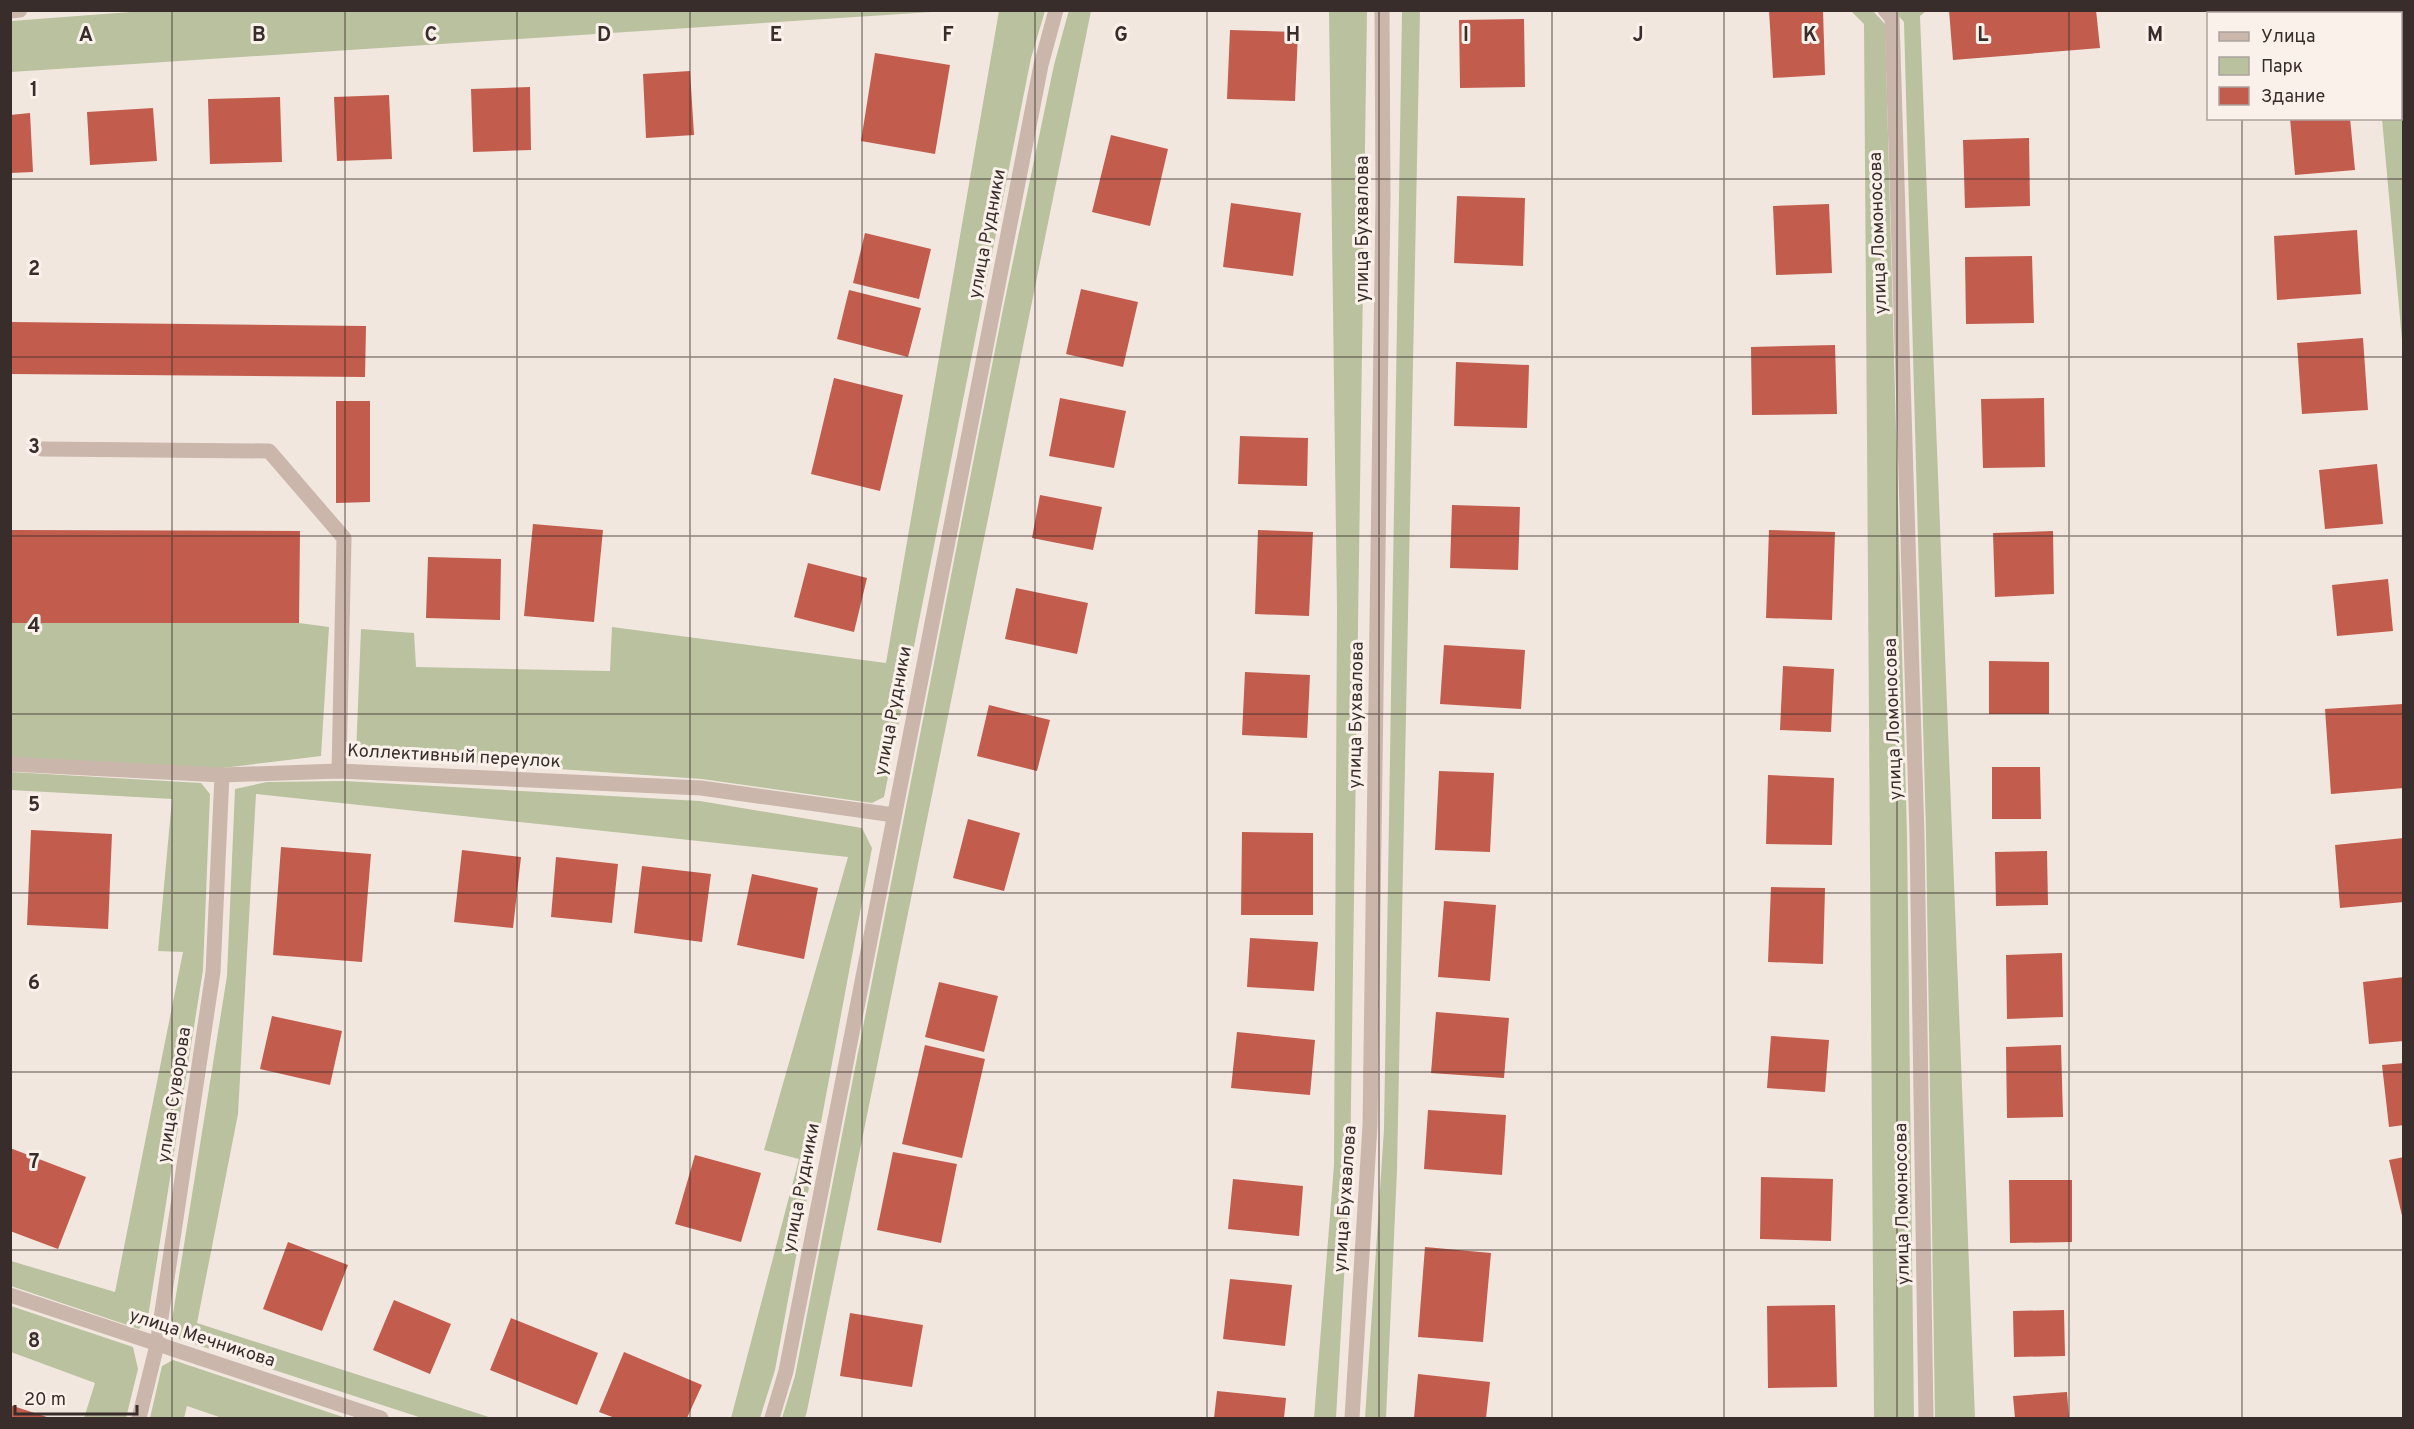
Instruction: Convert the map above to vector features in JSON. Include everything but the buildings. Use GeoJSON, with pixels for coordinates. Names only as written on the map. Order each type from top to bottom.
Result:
{"type":"FeatureCollection","features":[{"type":"Feature","properties":{"kind":"street"},"geometry":{"type":"LineString","coordinates":[[10,11],[20,10]]}},
{"type":"Feature","properties":{"kind":"street","name":"улица Рудники"},"geometry":{"type":"LineString","coordinates":[[772,1419],[786,1371],[1041,65],[1056,10]]}},
{"type":"Feature","properties":{"kind":"street","name":"улица Бухвалова"},"geometry":{"type":"LineString","coordinates":[[1352,1419],[1371,1113],[1383,209],[1382,10]]}},
{"type":"Feature","properties":{"kind":"street","name":"улица Ломоносова"},"geometry":{"type":"LineString","coordinates":[[1889,14],[1917,835],[1926,1419]]}},
{"type":"Feature","properties":{"kind":"street"},"geometry":{"type":"LineString","coordinates":[[42,449],[269,451],[344,538],[339,771]]}},
{"type":"Feature","properties":{"kind":"street","name":"Коллективный переулок"},"geometry":{"type":"LineString","coordinates":[[10,764],[222,775],[339,771],[701,788],[894,815]]}},
{"type":"Feature","properties":{"kind":"street","name":"улица Суворова"},"geometry":{"type":"LineString","coordinates":[[139,1419],[157,1345],[213,972],[222,775]]}},
{"type":"Feature","properties":{"kind":"street","name":"улица Мечникова"},"geometry":{"type":"LineString","coordinates":[[10,1295],[381,1419]]}},
{"type":"Feature","properties":{"kind":"green space"},"geometry":{"type":"Polygon","coordinates":[[[157,10],[948,11],[11,72],[11,21],[157,10]]]}},
{"type":"Feature","properties":{"kind":"green space"},"geometry":{"type":"Polygon","coordinates":[[[1069,10],[1091,11],[807,1411],[805,1418],[782,1418],[795,1376],[1003,309],[1054,65],[1069,10]]]}},
{"type":"Feature","properties":{"kind":"green space"},"geometry":{"type":"Polygon","coordinates":[[[1367,10],[1350,1173],[1336,1418],[1314,1418],[1334,1165],[1337,608],[1329,11],[1367,10]]]}},
{"type":"Feature","properties":{"kind":"green space"},"geometry":{"type":"Polygon","coordinates":[[[999,11],[1045,11],[1031,58],[884,797],[872,803],[702,779],[356,755],[361,629],[414,633],[416,667],[610,671],[612,627],[886,663],[999,11]]]}},
{"type":"Feature","properties":{"kind":"green space"},"geometry":{"type":"Polygon","coordinates":[[[1402,11],[1420,11],[1397,1170],[1386,1418],[1365,1418],[1384,1129],[1402,11]]]}},
{"type":"Feature","properties":{"kind":"green space"},"geometry":{"type":"Polygon","coordinates":[[[1851,11],[1873,11],[1885,24],[1907,835],[1914,1418],[1874,1418],[1864,24],[1851,11]]]}},
{"type":"Feature","properties":{"kind":"green space"},"geometry":{"type":"Polygon","coordinates":[[[1894,11],[1926,11],[1920,16],[1975,1418],[1935,1418],[1926,834],[1904,22],[1894,11]]]}},
{"type":"Feature","properties":{"kind":"green space"},"geometry":{"type":"Polygon","coordinates":[[[2403,11],[2403,351],[2382,120],[2402,120],[2402,12],[2372,12],[2403,11]]]}},
{"type":"Feature","properties":{"kind":"green space"},"geometry":{"type":"Polygon","coordinates":[[[10,508],[11,622],[299,623],[329,627],[321,756],[222,768],[11,758],[10,508]]]}},
{"type":"Feature","properties":{"kind":"green space"},"geometry":{"type":"Polygon","coordinates":[[[11,772],[201,783],[210,794],[203,970],[148,1317],[139,1329],[11,1286],[11,1261],[115,1292],[183,952],[158,951],[172,799],[11,790],[11,772]]]}},
{"type":"Feature","properties":{"kind":"green space"},"geometry":{"type":"Polygon","coordinates":[[[345,781],[700,801],[862,828],[872,848],[775,1370],[760,1418],[731,1418],[799,1159],[764,1150],[848,857],[256,794],[238,1114],[197,1323],[492,1418],[422,1418],[179,1339],[172,1320],[227,976],[235,789],[267,782],[345,781]]]}},
{"type":"Feature","properties":{"kind":"green space"},"geometry":{"type":"Polygon","coordinates":[[[11,1306],[133,1347],[138,1369],[126,1418],[84,1418],[95,1383],[11,1352],[11,1306]]]}},
{"type":"Feature","properties":{"kind":"green space"},"geometry":{"type":"Polygon","coordinates":[[[173,1360],[346,1418],[222,1418],[187,1406],[184,1418],[150,1418],[162,1366],[173,1360]]]}}]}
